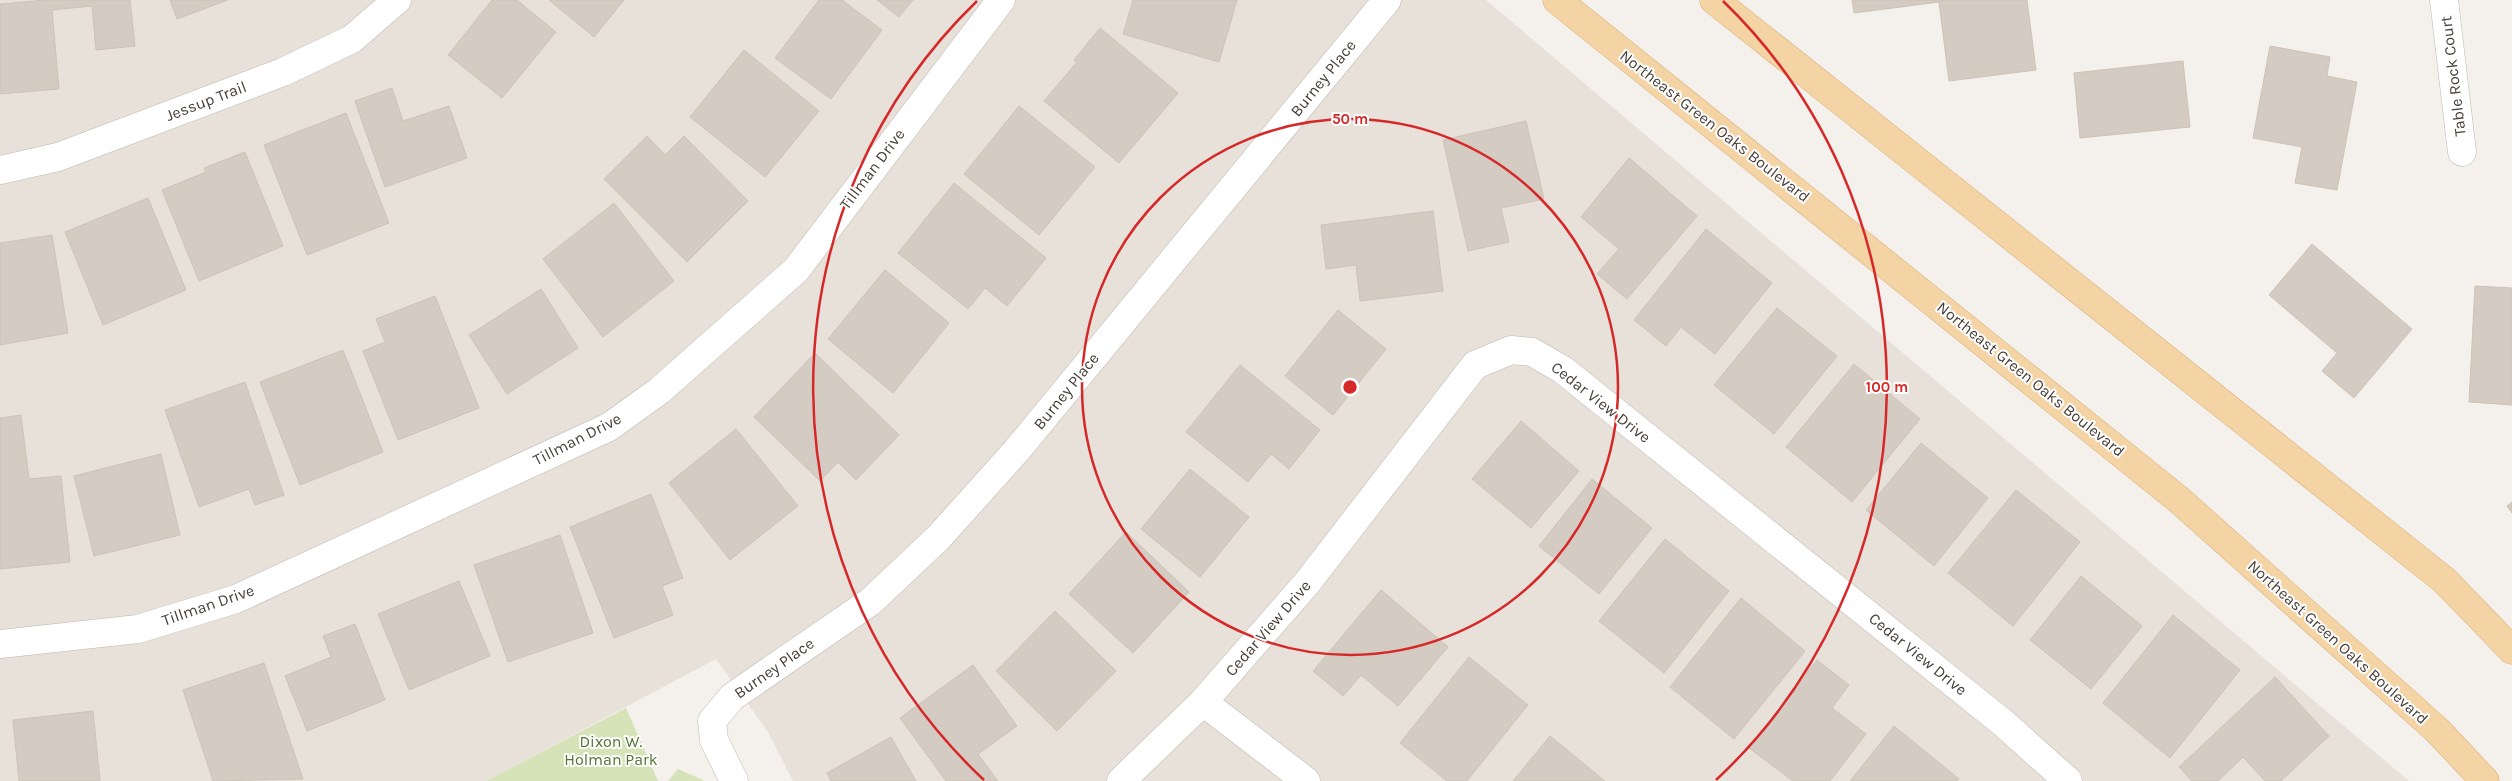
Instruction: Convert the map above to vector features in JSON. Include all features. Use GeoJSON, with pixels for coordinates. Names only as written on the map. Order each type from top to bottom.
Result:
{"type":"FeatureCollection","features":[{"type":"Feature","properties":{"kind":"main road","name":"Northeast Green Oaks Boulevard"},"geometry":{"type":"LineString","coordinates":[[1557,0],[2178,499],[2437,730],[2485,781]]}},
{"type":"Feature","properties":{"kind":"main road"},"geometry":{"type":"LineString","coordinates":[[1714,0],[2444,580],[2512,650]]}},
{"type":"Feature","properties":{"kind":"street","name":"Jessup Trail"},"geometry":{"type":"LineString","coordinates":[[0,170],[58,157],[283,72],[352,39],[397,0]]}},
{"type":"Feature","properties":{"kind":"street","name":"Tillman Drive"},"geometry":{"type":"LineString","coordinates":[[0,644],[138,629],[236,599],[609,426],[659,391],[796,270],[1001,0]]}},
{"type":"Feature","properties":{"kind":"street","name":"Burney Place"},"geometry":{"type":"LineString","coordinates":[[734,781],[714,740],[712,721],[732,697],[870,602],[939,537],[1023,442],[1388,0]]}},
{"type":"Feature","properties":{"kind":"street","name":"Table Rock Court"},"geometry":{"type":"LineString","coordinates":[[2444,0],[2462,152]]}},
{"type":"Feature","properties":{"kind":"street","name":"Cedar View Drive"},"geometry":{"type":"LineString","coordinates":[[1121,781],[1203,702],[1307,583],[1474,365],[1511,350],[1532,352],[1563,370],[1995,715],[2068,781]]}},
{"type":"Feature","properties":{"kind":"street"},"geometry":{"type":"LineString","coordinates":[[1203,702],[1306,781]]}},
{"type":"Feature","properties":{"kind":"shaded area"},"geometry":{"type":"Polygon","coordinates":[[[0,0],[1486,0],[2409,781],[793,781],[768,732],[716,659],[486,781],[0,781],[0,0]]]}},
{"type":"Feature","properties":{"kind":"green space","name":"Dixon W. Holman Park"},"geometry":{"type":"Polygon","coordinates":[[[626,708],[658,781],[486,781],[626,708]]]}},
{"type":"Feature","properties":{"kind":"green space","name":"Dixon W. Holman Park"},"geometry":{"type":"Polygon","coordinates":[[[678,769],[703,780],[704,781],[668,781],[678,769]]]}},
{"type":"Feature","properties":{"kind":"building"},"geometry":{"type":"Polygon","coordinates":[[[46,0],[130,0],[135,46],[96,50],[92,6],[52,10],[59,89],[0,94],[0,4],[46,0]]]}},
{"type":"Feature","properties":{"kind":"building"},"geometry":{"type":"Polygon","coordinates":[[[170,0],[228,0],[177,19],[170,0]]]}},
{"type":"Feature","properties":{"kind":"building"},"geometry":{"type":"Polygon","coordinates":[[[492,0],[517,0],[556,32],[502,98],[448,55],[492,0]]]}},
{"type":"Feature","properties":{"kind":"building"},"geometry":{"type":"Polygon","coordinates":[[[549,0],[624,0],[594,37],[549,0]]]}},
{"type":"Feature","properties":{"kind":"building"},"geometry":{"type":"Polygon","coordinates":[[[819,0],[842,0],[882,30],[831,99],[775,58],[819,0]]]}},
{"type":"Feature","properties":{"kind":"building"},"geometry":{"type":"Polygon","coordinates":[[[877,0],[913,0],[899,17],[877,0]]]}},
{"type":"Feature","properties":{"kind":"building"},"geometry":{"type":"Polygon","coordinates":[[[1133,0],[1237,0],[1219,62],[1123,34],[1133,0]]]}},
{"type":"Feature","properties":{"kind":"building"},"geometry":{"type":"Polygon","coordinates":[[[1852,0],[2027,0],[2036,70],[1949,81],[1939,2],[1854,13],[1852,0]]]}},
{"type":"Feature","properties":{"kind":"building"},"geometry":{"type":"Polygon","coordinates":[[[1100,28],[1178,93],[1119,163],[1044,101],[1077,62],[1074,60],[1100,28]]]}},
{"type":"Feature","properties":{"kind":"building"},"geometry":{"type":"Polygon","coordinates":[[[2270,46],[2330,57],[2327,76],[2357,82],[2337,190],[2295,183],[2302,147],[2253,138],[2270,46]]]}},
{"type":"Feature","properties":{"kind":"building"},"geometry":{"type":"Polygon","coordinates":[[[744,50],[819,111],[765,177],[690,117],[744,50]]]}},
{"type":"Feature","properties":{"kind":"building"},"geometry":{"type":"Polygon","coordinates":[[[2183,61],[2190,127],[2080,138],[2074,73],[2183,61]]]}},
{"type":"Feature","properties":{"kind":"building"},"geometry":{"type":"Polygon","coordinates":[[[392,88],[403,121],[449,106],[467,158],[385,187],[355,101],[392,88]]]}},
{"type":"Feature","properties":{"kind":"building"},"geometry":{"type":"Polygon","coordinates":[[[1019,106],[1095,167],[1039,235],[964,174],[1019,106]]]}},
{"type":"Feature","properties":{"kind":"building"},"geometry":{"type":"Polygon","coordinates":[[[346,113],[389,223],[307,255],[264,145],[346,113]]]}},
{"type":"Feature","properties":{"kind":"building"},"geometry":{"type":"Polygon","coordinates":[[[1526,121],[1544,199],[1501,208],[1509,242],[1468,251],[1443,140],[1526,121]]]}},
{"type":"Feature","properties":{"kind":"building"},"geometry":{"type":"Polygon","coordinates":[[[647,136],[665,155],[684,136],[748,201],[687,262],[604,179],[647,136]]]}},
{"type":"Feature","properties":{"kind":"building"},"geometry":{"type":"Polygon","coordinates":[[[245,152],[283,246],[199,281],[162,190],[206,172],[204,168],[245,152]]]}},
{"type":"Feature","properties":{"kind":"building"},"geometry":{"type":"Polygon","coordinates":[[[1629,158],[1697,216],[1627,299],[1597,274],[1619,249],[1581,217],[1629,158]]]}},
{"type":"Feature","properties":{"kind":"building"},"geometry":{"type":"Polygon","coordinates":[[[954,183],[1046,258],[1007,306],[985,288],[968,309],[898,253],[954,183]]]}},
{"type":"Feature","properties":{"kind":"building"},"geometry":{"type":"Polygon","coordinates":[[[148,198],[186,290],[103,325],[65,232],[148,198]]]}},
{"type":"Feature","properties":{"kind":"building"},"geometry":{"type":"Polygon","coordinates":[[[614,203],[674,281],[603,337],[543,259],[614,203]]]}},
{"type":"Feature","properties":{"kind":"building"},"geometry":{"type":"Polygon","coordinates":[[[1433,211],[1443,291],[1360,301],[1356,265],[1326,269],[1321,225],[1433,211]]]}},
{"type":"Feature","properties":{"kind":"building"},"geometry":{"type":"Polygon","coordinates":[[[1706,229],[1772,283],[1715,354],[1681,327],[1666,346],[1634,320],[1706,229]]]}},
{"type":"Feature","properties":{"kind":"building"},"geometry":{"type":"Polygon","coordinates":[[[52,235],[68,333],[0,345],[0,243],[52,235]]]}},
{"type":"Feature","properties":{"kind":"building"},"geometry":{"type":"Polygon","coordinates":[[[2312,244],[2412,329],[2354,398],[2322,371],[2337,353],[2269,295],[2312,244]]]}},
{"type":"Feature","properties":{"kind":"building"},"geometry":{"type":"Polygon","coordinates":[[[885,270],[949,323],[893,393],[828,339],[885,270]]]}},
{"type":"Feature","properties":{"kind":"building"},"geometry":{"type":"Polygon","coordinates":[[[2475,286],[2512,288],[2512,405],[2469,402],[2475,286]]]}},
{"type":"Feature","properties":{"kind":"building"},"geometry":{"type":"Polygon","coordinates":[[[541,289],[578,348],[507,394],[469,335],[541,289]]]}},
{"type":"Feature","properties":{"kind":"building"},"geometry":{"type":"Polygon","coordinates":[[[435,296],[479,408],[398,440],[363,351],[385,342],[376,319],[435,296]]]}},
{"type":"Feature","properties":{"kind":"building"},"geometry":{"type":"Polygon","coordinates":[[[1777,308],[1837,356],[1774,434],[1714,385],[1777,308]]]}},
{"type":"Feature","properties":{"kind":"building"},"geometry":{"type":"Polygon","coordinates":[[[1338,310],[1386,349],[1333,415],[1285,376],[1338,310]]]}},
{"type":"Feature","properties":{"kind":"building"},"geometry":{"type":"Polygon","coordinates":[[[343,350],[383,452],[300,485],[260,382],[343,350]]]}},
{"type":"Feature","properties":{"kind":"building"},"geometry":{"type":"Polygon","coordinates":[[[815,353],[899,435],[856,480],[838,462],[820,481],[754,417],[815,353]]]}},
{"type":"Feature","properties":{"kind":"building"},"geometry":{"type":"Polygon","coordinates":[[[1854,364],[1920,419],[1852,502],[1786,447],[1854,364]]]}},
{"type":"Feature","properties":{"kind":"building"},"geometry":{"type":"Polygon","coordinates":[[[1240,365],[1320,430],[1289,469],[1271,454],[1248,482],[1186,432],[1240,365]]]}},
{"type":"Feature","properties":{"kind":"building"},"geometry":{"type":"Polygon","coordinates":[[[245,382],[284,495],[255,505],[249,489],[199,507],[165,410],[245,382]]]}},
{"type":"Feature","properties":{"kind":"building"},"geometry":{"type":"Polygon","coordinates":[[[21,415],[29,479],[61,476],[70,562],[0,569],[0,418],[21,415]]]}},
{"type":"Feature","properties":{"kind":"building"},"geometry":{"type":"Polygon","coordinates":[[[1521,421],[1579,471],[1531,528],[1472,479],[1521,421]]]}},
{"type":"Feature","properties":{"kind":"building"},"geometry":{"type":"Polygon","coordinates":[[[736,429],[798,506],[730,560],[669,483],[736,429]]]}},
{"type":"Feature","properties":{"kind":"building"},"geometry":{"type":"Polygon","coordinates":[[[1921,443],[1988,498],[1934,566],[1866,510],[1921,443]]]}},
{"type":"Feature","properties":{"kind":"building"},"geometry":{"type":"Polygon","coordinates":[[[161,454],[180,535],[94,556],[74,476],[161,454]]]}},
{"type":"Feature","properties":{"kind":"building"},"geometry":{"type":"Polygon","coordinates":[[[1190,469],[1249,517],[1200,577],[1141,529],[1190,469]]]}},
{"type":"Feature","properties":{"kind":"building"},"geometry":{"type":"Polygon","coordinates":[[[1592,479],[1652,528],[1599,594],[1539,546],[1592,479]]]}},
{"type":"Feature","properties":{"kind":"building"},"geometry":{"type":"Polygon","coordinates":[[[2016,490],[2080,542],[2013,626],[1948,573],[2016,490]]]}},
{"type":"Feature","properties":{"kind":"building"},"geometry":{"type":"Polygon","coordinates":[[[651,494],[683,578],[662,586],[673,615],[614,638],[570,527],[651,494]]]}},
{"type":"Feature","properties":{"kind":"building"},"geometry":{"type":"Polygon","coordinates":[[[2512,502],[2512,513],[2507,506],[2512,502]]]}},
{"type":"Feature","properties":{"kind":"building"},"geometry":{"type":"Polygon","coordinates":[[[1126,532],[1189,592],[1133,653],[1069,594],[1126,532]]]}},
{"type":"Feature","properties":{"kind":"building"},"geometry":{"type":"Polygon","coordinates":[[[560,535],[593,633],[508,662],[474,565],[560,535]]]}},
{"type":"Feature","properties":{"kind":"building"},"geometry":{"type":"Polygon","coordinates":[[[1665,539],[1729,591],[1664,673],[1599,621],[1665,539]]]}},
{"type":"Feature","properties":{"kind":"building"},"geometry":{"type":"Polygon","coordinates":[[[2081,576],[2142,626],[2091,689],[2030,640],[2081,576]]]}},
{"type":"Feature","properties":{"kind":"building"},"geometry":{"type":"Polygon","coordinates":[[[459,581],[490,656],[409,690],[378,614],[459,581]]]}},
{"type":"Feature","properties":{"kind":"building"},"geometry":{"type":"Polygon","coordinates":[[[1381,590],[1448,647],[1398,706],[1361,675],[1343,696],[1313,671],[1381,590]]]}},
{"type":"Feature","properties":{"kind":"building"},"geometry":{"type":"Polygon","coordinates":[[[1741,598],[1805,651],[1734,739],[1670,687],[1741,598]]]}},
{"type":"Feature","properties":{"kind":"building"},"geometry":{"type":"Polygon","coordinates":[[[1055,611],[1116,671],[1057,731],[996,671],[1055,611]]]}},
{"type":"Feature","properties":{"kind":"building"},"geometry":{"type":"Polygon","coordinates":[[[2173,615],[2240,670],[2170,758],[2103,703],[2173,615]]]}},
{"type":"Feature","properties":{"kind":"building"},"geometry":{"type":"Polygon","coordinates":[[[355,624],[385,700],[307,731],[285,676],[331,657],[323,636],[355,624]]]}},
{"type":"Feature","properties":{"kind":"building"},"geometry":{"type":"Polygon","coordinates":[[[1469,657],[1528,705],[1467,781],[1447,781],[1400,743],[1469,657]]]}},
{"type":"Feature","properties":{"kind":"building"},"geometry":{"type":"Polygon","coordinates":[[[1817,660],[1849,685],[1832,708],[1866,734],[1830,781],[1793,781],[1749,748],[1817,660]]]}},
{"type":"Feature","properties":{"kind":"building"},"geometry":{"type":"Polygon","coordinates":[[[264,663],[303,779],[213,781],[183,690],[264,663]]]}},
{"type":"Feature","properties":{"kind":"building"},"geometry":{"type":"Polygon","coordinates":[[[973,665],[1017,726],[978,754],[998,781],[946,781],[900,718],[973,665]]]}},
{"type":"Feature","properties":{"kind":"building"},"geometry":{"type":"Polygon","coordinates":[[[2275,677],[2329,736],[2281,781],[2265,781],[2243,757],[2218,781],[2192,781],[2179,767],[2275,677]]]}},
{"type":"Feature","properties":{"kind":"building"},"geometry":{"type":"Polygon","coordinates":[[[93,711],[100,781],[19,781],[13,720],[93,711]]]}},
{"type":"Feature","properties":{"kind":"building"},"geometry":{"type":"Polygon","coordinates":[[[1894,726],[1959,779],[1957,781],[1850,781],[1894,726]]]}},
{"type":"Feature","properties":{"kind":"building"},"geometry":{"type":"Polygon","coordinates":[[[1550,736],[1605,781],[1513,781],[1550,736]]]}},
{"type":"Feature","properties":{"kind":"building"},"geometry":{"type":"Polygon","coordinates":[[[891,737],[916,781],[831,781],[827,773],[891,737]]]}}]}
